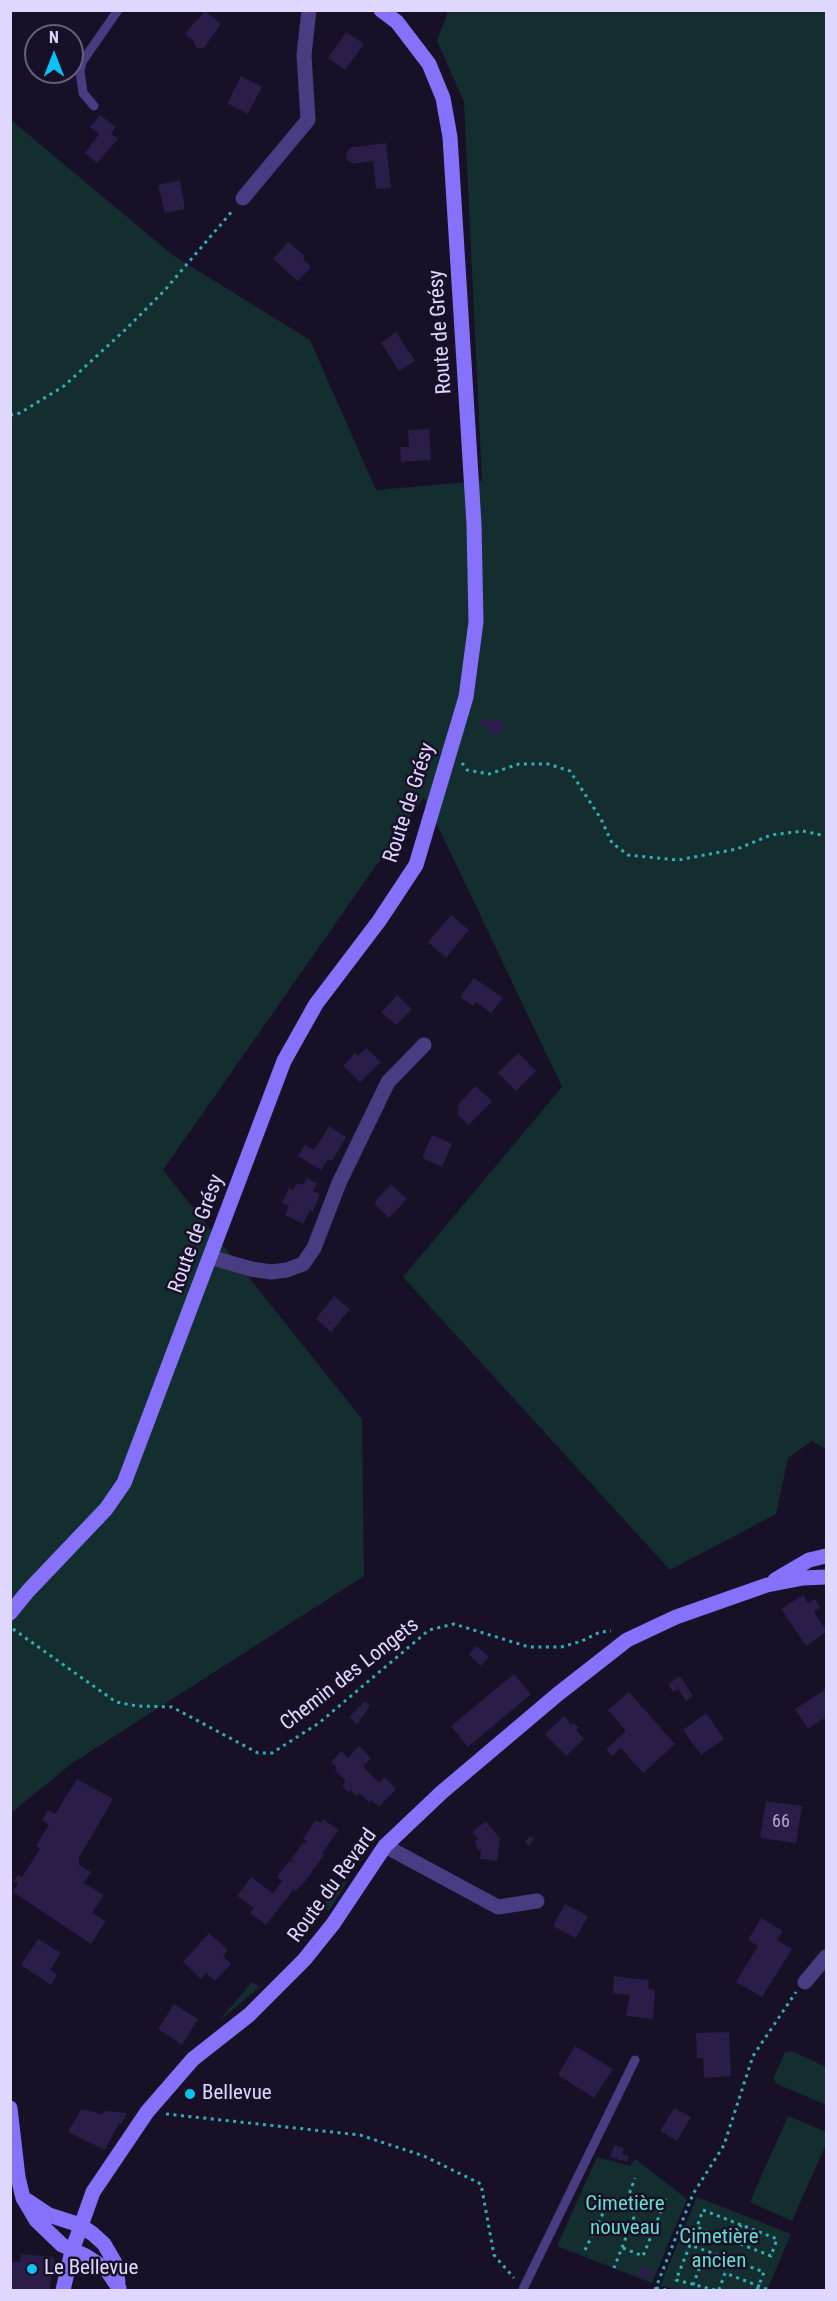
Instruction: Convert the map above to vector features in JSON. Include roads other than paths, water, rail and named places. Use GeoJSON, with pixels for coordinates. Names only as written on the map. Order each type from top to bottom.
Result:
{"type":"FeatureCollection","features":[{"type":"Feature","properties":{"kind":"main road","name":"Route de Grésy"},"geometry":{"type":"LineString","coordinates":[[10,1613],[106,1509],[124,1483],[284,1061],[316,1004],[379,921],[416,865],[466,698],[477,622],[474,524],[450,137],[442,98],[429,64],[397,22],[381,10]]}},
{"type":"Feature","properties":{"kind":"main road","name":"Route du Revard"},"geometry":{"type":"LineString","coordinates":[[767,1586],[809,1560],[826,1556]]}},
{"type":"Feature","properties":{"kind":"main road","name":"Route du Revard"},"geometry":{"type":"LineString","coordinates":[[63,2290],[72,2251],[93,2192],[147,2112],[193,2059],[249,2015],[304,1960],[333,1924],[385,1846],[441,1792],[558,1694],[627,1640],[676,1617],[767,1586],[803,1578],[826,1577]]}},
{"type":"Feature","properties":{"kind":"main road"},"geometry":{"type":"LineString","coordinates":[[10,2108],[18,2177],[23,2198],[36,2220],[62,2245],[86,2256],[106,2269],[119,2289]]}},
{"type":"Feature","properties":{"kind":"main road"},"geometry":{"type":"LineString","coordinates":[[23,2198],[49,2215],[80,2225],[104,2244],[115,2263],[119,2289]]}},
{"type":"Feature","properties":{"kind":"street"},"geometry":{"type":"LineString","coordinates":[[243,198],[308,120],[304,55],[309,10]]}},
{"type":"Feature","properties":{"kind":"street"},"geometry":{"type":"LineString","coordinates":[[210,1257],[251,1269],[271,1272],[287,1270],[303,1264],[314,1248],[339,1183],[388,1082],[424,1045]]}},
{"type":"Feature","properties":{"kind":"street"},"geometry":{"type":"LineString","coordinates":[[385,1846],[498,1907],[537,1901]]}},
{"type":"Feature","properties":{"kind":"street"},"geometry":{"type":"LineString","coordinates":[[805,1982],[826,1957]]}},
{"type":"Feature","properties":{"kind":"lane"},"geometry":{"type":"LineString","coordinates":[[94,106],[83,93],[80,71],[82,62],[118,10]]}},
{"type":"Feature","properties":{"kind":"lane"},"geometry":{"type":"LineString","coordinates":[[523,2289],[635,2060]]}},
{"type":"Feature","properties":{"kind":"place","name":"Bellevue"},"geometry":{"type":"Point","coordinates":[190,2094]}},
{"type":"Feature","properties":{"kind":"place","name":"Le Bellevue"},"geometry":{"type":"Point","coordinates":[32,2269]}},
{"type":"Feature","properties":{"kind":"park label","name":"Cimetière nouveau"},"geometry":{"type":"Point","coordinates":[625,2217]}},
{"type":"Feature","properties":{"kind":"park label","name":"Cimetière ancien"},"geometry":{"type":"Point","coordinates":[719,2250]}}]}
